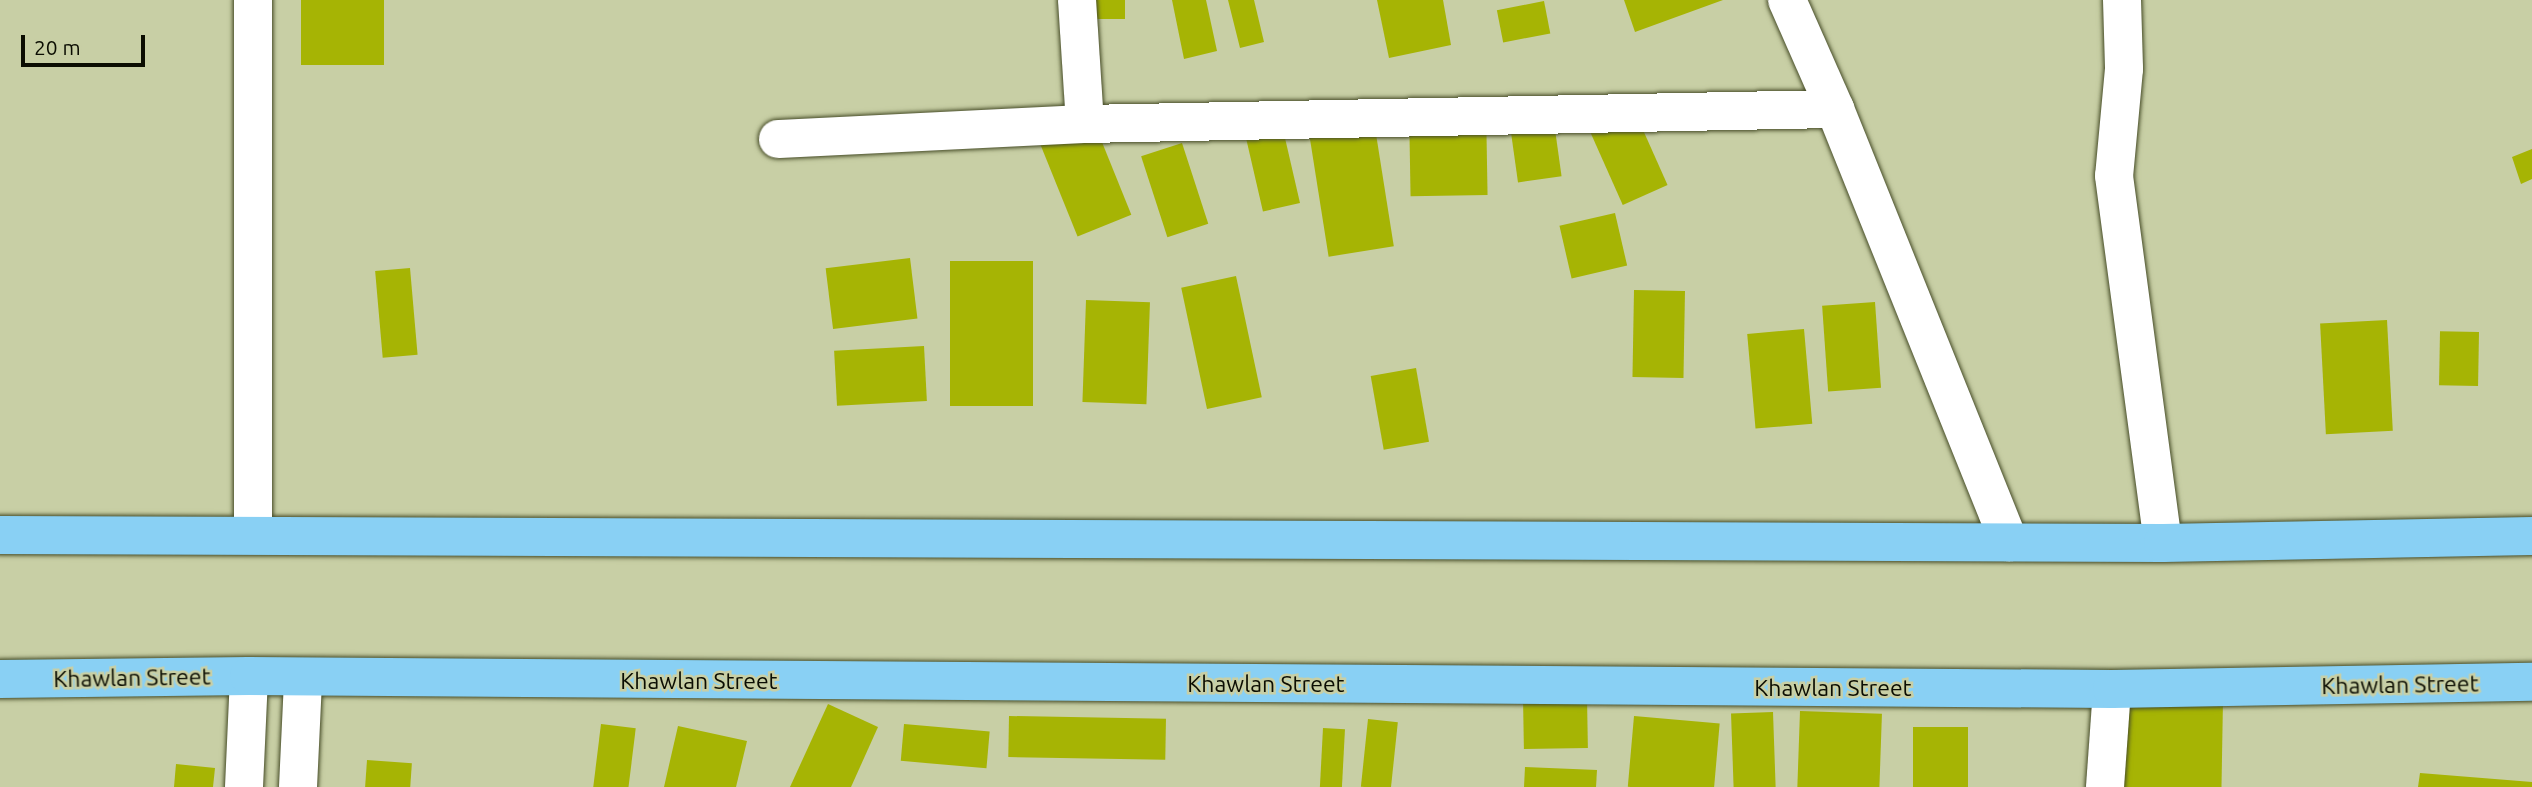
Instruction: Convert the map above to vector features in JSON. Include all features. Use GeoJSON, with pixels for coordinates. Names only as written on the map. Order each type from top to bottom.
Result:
{"type":"FeatureCollection","features":[{"type":"Feature","properties":{"kind":"main road"},"geometry":{"type":"LineString","coordinates":[[0,535],[2163,543],[2532,536]]}},
{"type":"Feature","properties":{"kind":"main road","name":"Khawlan Street"},"geometry":{"type":"LineString","coordinates":[[0,679],[248,676],[303,679],[2112,689],[2532,682]]}},
{"type":"Feature","properties":{"kind":"street"},"geometry":{"type":"LineString","coordinates":[[253,0],[253,534]]}},
{"type":"Feature","properties":{"kind":"street"},"geometry":{"type":"LineString","coordinates":[[1077,0],[1084,124]]}},
{"type":"Feature","properties":{"kind":"street"},"geometry":{"type":"LineString","coordinates":[[1787,0],[1835,109],[2009,542]]}},
{"type":"Feature","properties":{"kind":"street"},"geometry":{"type":"LineString","coordinates":[[2122,0],[2124,69],[2114,176],[2163,543]]}},
{"type":"Feature","properties":{"kind":"street"},"geometry":{"type":"LineString","coordinates":[[778,139],[1084,124],[1835,109]]}},
{"type":"Feature","properties":{"kind":"street"},"geometry":{"type":"LineString","coordinates":[[244,787],[248,676]]}},
{"type":"Feature","properties":{"kind":"street"},"geometry":{"type":"LineString","coordinates":[[298,787],[303,679]]}},
{"type":"Feature","properties":{"kind":"street"},"geometry":{"type":"LineString","coordinates":[[2105,787],[2112,689]]}},
{"type":"Feature","properties":{"kind":"building"},"geometry":{"type":"Polygon","coordinates":[[[301,0],[384,0],[384,65],[301,65],[301,0]]]}},
{"type":"Feature","properties":{"kind":"building"},"geometry":{"type":"Polygon","coordinates":[[[1069,0],[1125,0],[1125,19],[1069,19],[1069,0]]]}},
{"type":"Feature","properties":{"kind":"building"},"geometry":{"type":"Polygon","coordinates":[[[1172,0],[1206,0],[1217,51],[1184,59],[1172,0]]]}},
{"type":"Feature","properties":{"kind":"building"},"geometry":{"type":"Polygon","coordinates":[[[1228,0],[1254,0],[1264,42],[1240,48],[1228,0]]]}},
{"type":"Feature","properties":{"kind":"building"},"geometry":{"type":"Polygon","coordinates":[[[1377,0],[1443,0],[1451,45],[1389,58],[1377,0]]]}},
{"type":"Feature","properties":{"kind":"building"},"geometry":{"type":"Polygon","coordinates":[[[1624,0],[1723,0],[1635,32],[1624,0]]]}},
{"type":"Feature","properties":{"kind":"building"},"geometry":{"type":"Polygon","coordinates":[[[1544,1],[1550,33],[1503,43],[1497,10],[1544,1]]]}},
{"type":"Feature","properties":{"kind":"building"},"geometry":{"type":"Polygon","coordinates":[[[1551,101],[1562,176],[1518,182],[1507,107],[1551,101]]]}},
{"type":"Feature","properties":{"kind":"building"},"geometry":{"type":"Polygon","coordinates":[[[1486,106],[1488,195],[1411,196],[1409,107],[1486,106]]]}},
{"type":"Feature","properties":{"kind":"building"},"geometry":{"type":"Polygon","coordinates":[[[1089,110],[1131,215],[1078,236],[1035,132],[1089,110]]]}},
{"type":"Feature","properties":{"kind":"building"},"geometry":{"type":"Polygon","coordinates":[[[1635,112],[1668,185],[1623,205],[1590,132],[1635,112]]]}},
{"type":"Feature","properties":{"kind":"building"},"geometry":{"type":"Polygon","coordinates":[[[1373,115],[1394,246],[1329,257],[1308,125],[1373,115]]]}},
{"type":"Feature","properties":{"kind":"building"},"geometry":{"type":"Polygon","coordinates":[[[1282,125],[1300,203],[1263,211],[1245,134],[1282,125]]]}},
{"type":"Feature","properties":{"kind":"building"},"geometry":{"type":"Polygon","coordinates":[[[1182,143],[1208,224],[1167,237],[1141,156],[1182,143]]]}},
{"type":"Feature","properties":{"kind":"building"},"geometry":{"type":"Polygon","coordinates":[[[2532,149],[2532,179],[2521,184],[2512,157],[2532,149]]]}},
{"type":"Feature","properties":{"kind":"building"},"geometry":{"type":"Polygon","coordinates":[[[1615,213],[1627,266],[1572,278],[1559,226],[1615,213]]]}},
{"type":"Feature","properties":{"kind":"building"},"geometry":{"type":"Polygon","coordinates":[[[910,258],[917,319],[833,329],[826,268],[910,258]]]}},
{"type":"Feature","properties":{"kind":"building"},"geometry":{"type":"Polygon","coordinates":[[[950,261],[1033,261],[1033,406],[950,406],[950,261]]]}},
{"type":"Feature","properties":{"kind":"building"},"geometry":{"type":"Polygon","coordinates":[[[410,268],[418,355],[383,358],[375,271],[410,268]]]}},
{"type":"Feature","properties":{"kind":"building"},"geometry":{"type":"Polygon","coordinates":[[[1236,276],[1262,397],[1207,409],[1181,288],[1236,276]]]}},
{"type":"Feature","properties":{"kind":"building"},"geometry":{"type":"Polygon","coordinates":[[[1634,290],[1685,291],[1683,378],[1632,377],[1634,290]]]}},
{"type":"Feature","properties":{"kind":"building"},"geometry":{"type":"Polygon","coordinates":[[[1086,300],[1150,302],[1146,404],[1082,402],[1086,300]]]}},
{"type":"Feature","properties":{"kind":"building"},"geometry":{"type":"Polygon","coordinates":[[[1875,302],[1881,388],[1828,391],[1822,306],[1875,302]]]}},
{"type":"Feature","properties":{"kind":"building"},"geometry":{"type":"Polygon","coordinates":[[[2387,320],[2393,431],[2326,434],[2320,324],[2387,320]]]}},
{"type":"Feature","properties":{"kind":"building"},"geometry":{"type":"Polygon","coordinates":[[[1804,329],[1812,424],[1755,429],[1747,334],[1804,329]]]}},
{"type":"Feature","properties":{"kind":"building"},"geometry":{"type":"Polygon","coordinates":[[[2440,331],[2479,332],[2478,386],[2439,385],[2440,331]]]}},
{"type":"Feature","properties":{"kind":"building"},"geometry":{"type":"Polygon","coordinates":[[[924,346],[927,401],[837,406],[834,351],[924,346]]]}},
{"type":"Feature","properties":{"kind":"building"},"geometry":{"type":"Polygon","coordinates":[[[1416,368],[1429,442],[1384,450],[1371,376],[1416,368]]]}},
{"type":"Feature","properties":{"kind":"building"},"geometry":{"type":"Polygon","coordinates":[[[1587,697],[1588,748],[1524,749],[1523,698],[1587,697]]]}},
{"type":"Feature","properties":{"kind":"building"},"geometry":{"type":"Polygon","coordinates":[[[2122,699],[2223,701],[2221,787],[2120,787],[2122,699]]]}},
{"type":"Feature","properties":{"kind":"building"},"geometry":{"type":"Polygon","coordinates":[[[828,704],[878,727],[851,787],[790,787],[828,704]]]}},
{"type":"Feature","properties":{"kind":"building"},"geometry":{"type":"Polygon","coordinates":[[[1800,711],[1882,714],[1879,787],[1797,787],[1800,711]]]}},
{"type":"Feature","properties":{"kind":"building"},"geometry":{"type":"Polygon","coordinates":[[[1773,712],[1776,787],[1734,787],[1731,713],[1773,712]]]}},
{"type":"Feature","properties":{"kind":"building"},"geometry":{"type":"Polygon","coordinates":[[[1009,716],[1166,719],[1165,760],[1008,757],[1009,716]]]}},
{"type":"Feature","properties":{"kind":"building"},"geometry":{"type":"Polygon","coordinates":[[[1634,716],[1720,723],[1714,787],[1628,787],[1634,716]]]}},
{"type":"Feature","properties":{"kind":"building"},"geometry":{"type":"Polygon","coordinates":[[[1368,719],[1398,722],[1391,787],[1361,787],[1368,719]]]}},
{"type":"Feature","properties":{"kind":"building"},"geometry":{"type":"Polygon","coordinates":[[[601,724],[636,728],[629,787],[593,787],[601,724]]]}},
{"type":"Feature","properties":{"kind":"building"},"geometry":{"type":"Polygon","coordinates":[[[904,724],[990,731],[986,768],[901,761],[904,724]]]}},
{"type":"Feature","properties":{"kind":"building"},"geometry":{"type":"Polygon","coordinates":[[[678,726],[747,741],[736,787],[664,787],[678,726]]]}},
{"type":"Feature","properties":{"kind":"building"},"geometry":{"type":"Polygon","coordinates":[[[1913,727],[1968,727],[1968,787],[1913,787],[1913,727]]]}},
{"type":"Feature","properties":{"kind":"building"},"geometry":{"type":"Polygon","coordinates":[[[1323,728],[1345,729],[1342,787],[1320,787],[1323,728]]]}},
{"type":"Feature","properties":{"kind":"building"},"geometry":{"type":"Polygon","coordinates":[[[367,760],[412,763],[410,787],[365,787],[367,760]]]}},
{"type":"Feature","properties":{"kind":"building"},"geometry":{"type":"Polygon","coordinates":[[[176,764],[215,768],[213,787],[174,787],[176,764]]]}},
{"type":"Feature","properties":{"kind":"building"},"geometry":{"type":"Polygon","coordinates":[[[1525,767],[1597,770],[1596,787],[1524,787],[1525,767]]]}},
{"type":"Feature","properties":{"kind":"building"},"geometry":{"type":"Polygon","coordinates":[[[2420,773],[2532,782],[2532,787],[2418,787],[2420,773]]]}}]}
